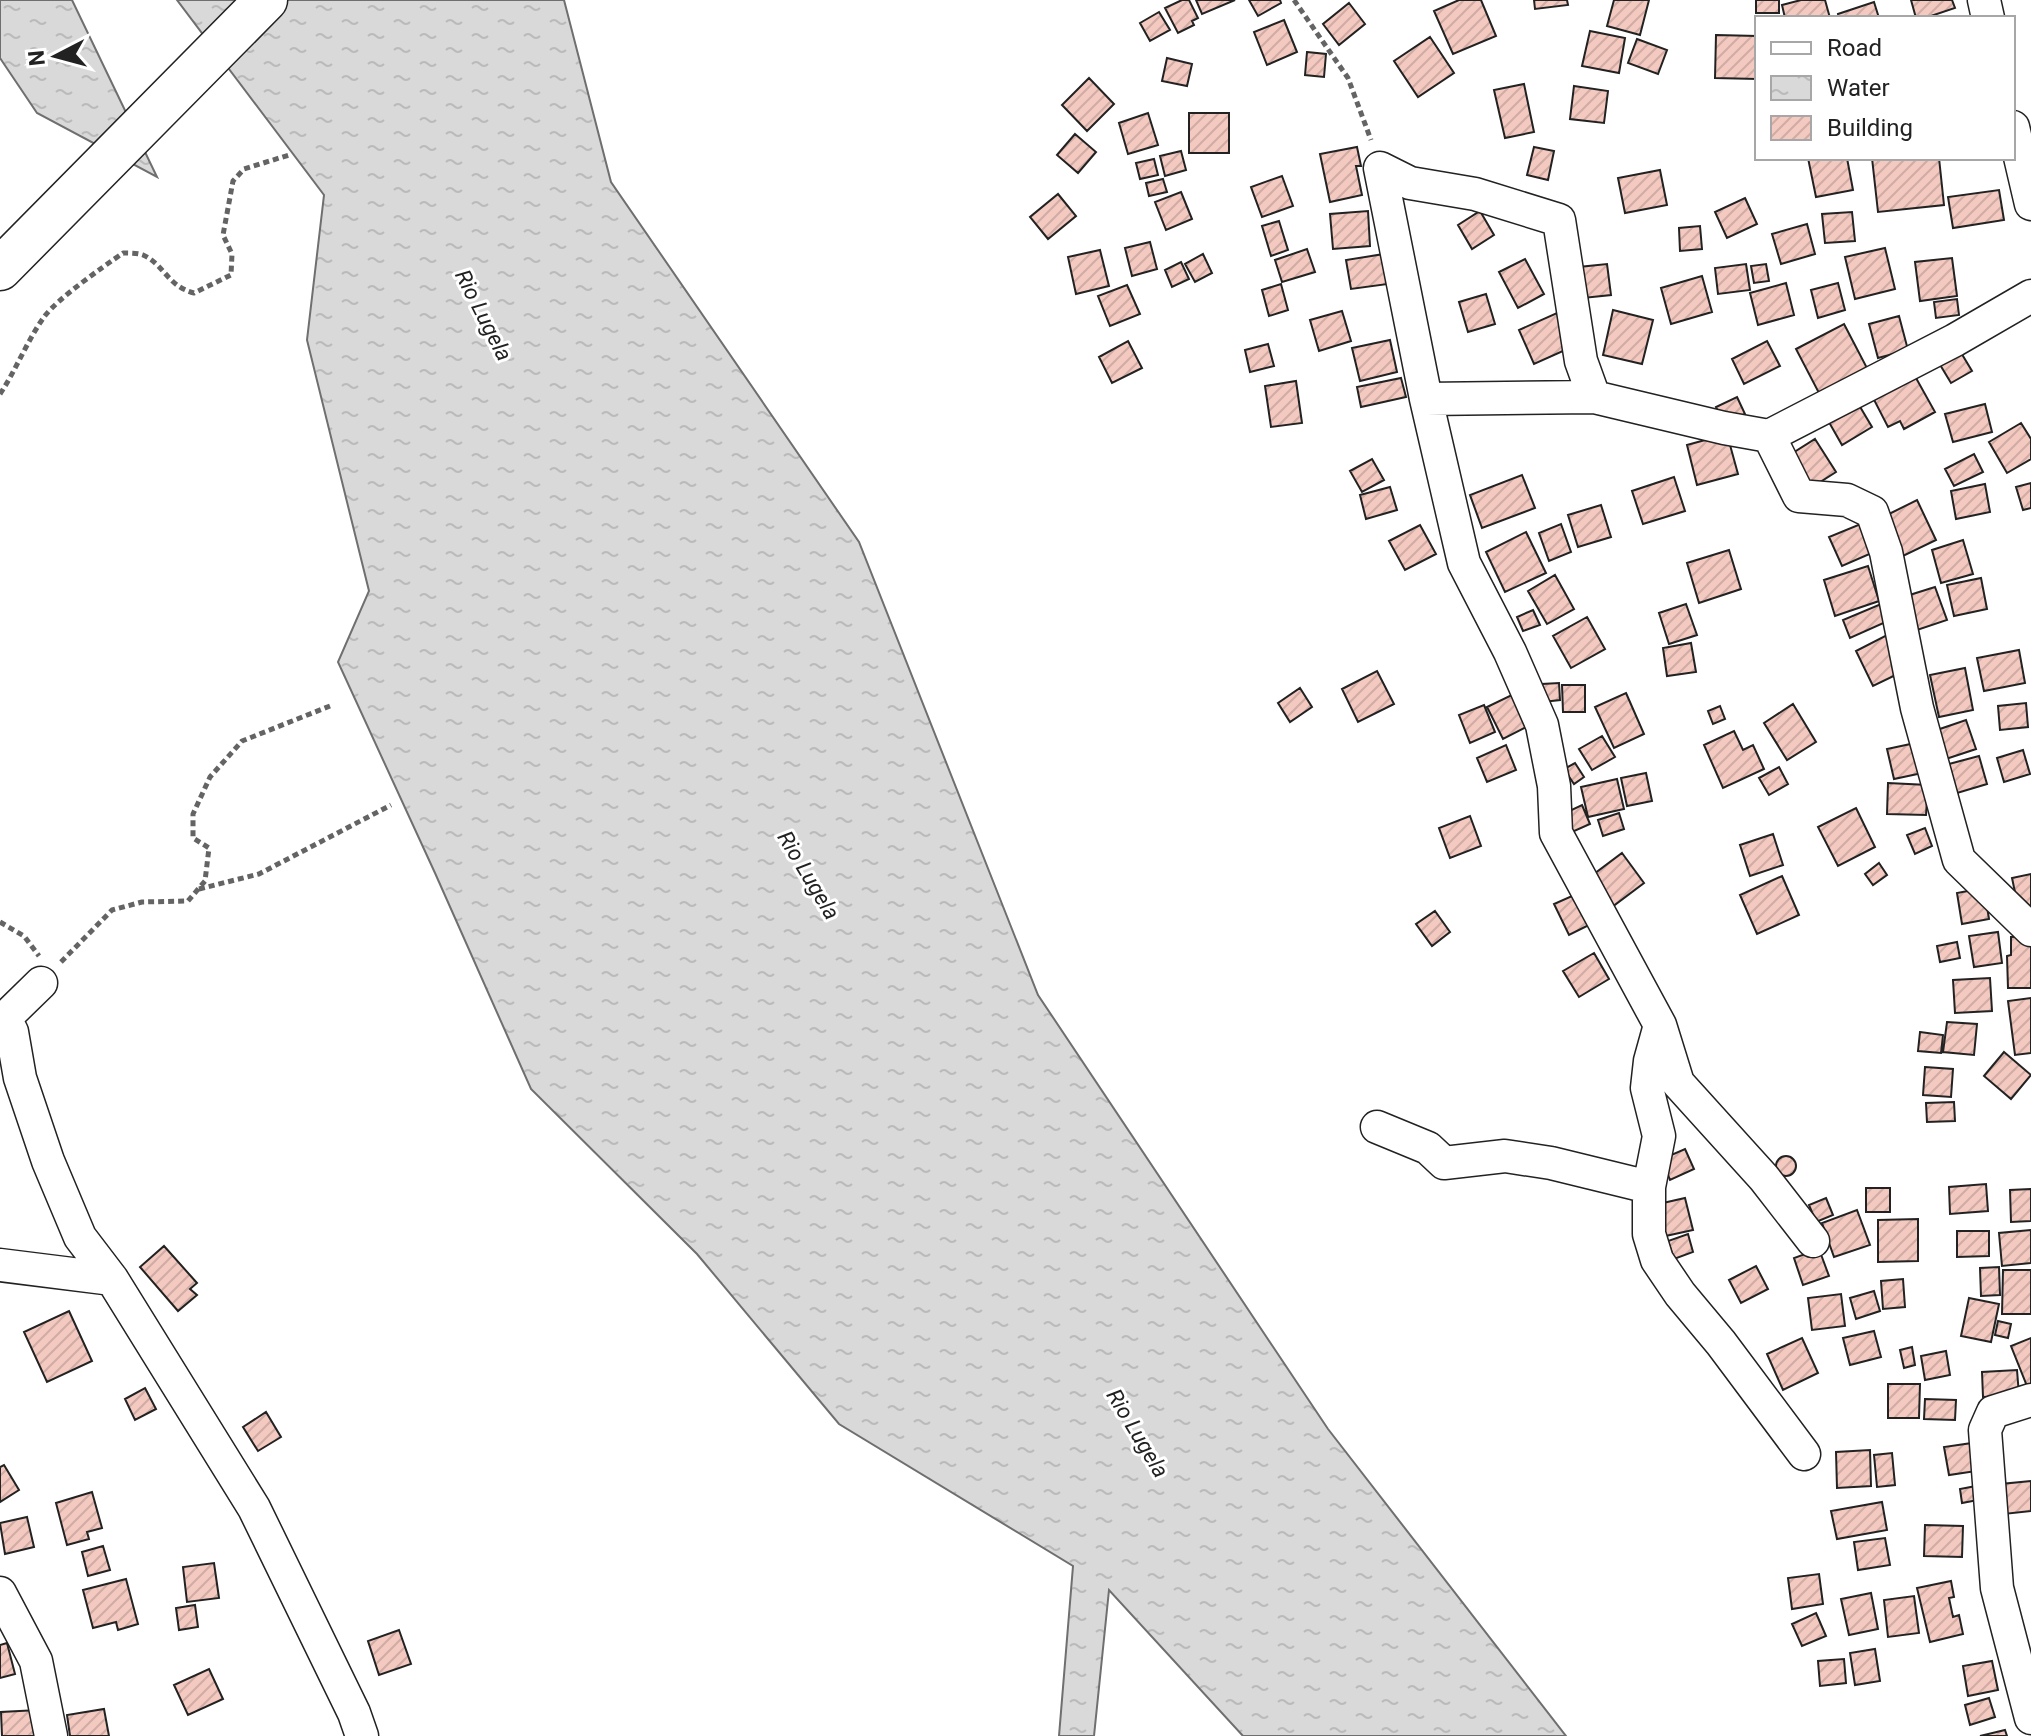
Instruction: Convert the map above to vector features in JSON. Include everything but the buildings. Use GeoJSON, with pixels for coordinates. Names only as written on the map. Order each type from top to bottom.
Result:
{"type":"FeatureCollection","features":[{"type":"Feature","properties":{"kind":"main road"},"geometry":{"type":"LineString","coordinates":[[0,269],[266,0]]}},
{"type":"Feature","properties":{"kind":"street"},"geometry":{"type":"LineString","coordinates":[[2015,136],[2031,204]]}},
{"type":"Feature","properties":{"kind":"street"},"geometry":{"type":"LineString","coordinates":[[1380,168],[1410,183],[1475,194],[1559,220],[1581,361],[1594,397]]}},
{"type":"Feature","properties":{"kind":"street"},"geometry":{"type":"LineString","coordinates":[[1380,168],[1426,399],[1464,563],[1510,652],[1542,725],[1554,786],[1556,833],[1660,1025],[1678,1083],[1764,1178],[1813,1241]]}},
{"type":"Feature","properties":{"kind":"street"},"geometry":{"type":"LineString","coordinates":[[1426,399],[1594,397],[1769,436],[1955,340],[2031,296]]}},
{"type":"Feature","properties":{"kind":"street"},"geometry":{"type":"LineString","coordinates":[[1769,436],[1799,496],[1847,500],[1872,512],[1886,552],[1917,708],[1959,860],[2031,930]]}},
{"type":"Feature","properties":{"kind":"street"},"geometry":{"type":"LineString","coordinates":[[41,983],[3,1020],[12,1032],[20,1078],[48,1161],[80,1237],[112,1279],[254,1508],[354,1713],[362,1736]]}},
{"type":"Feature","properties":{"kind":"street"},"geometry":{"type":"LineString","coordinates":[[1660,1025],[1650,1061],[1647,1088],[1659,1136],[1649,1187],[1649,1234],[1657,1260],[1804,1454]]}},
{"type":"Feature","properties":{"kind":"street"},"geometry":{"type":"LineString","coordinates":[[1377,1127],[1428,1148],[1444,1163],[1505,1156],[1551,1163],[1649,1187]]}},
{"type":"Feature","properties":{"kind":"street"},"geometry":{"type":"LineString","coordinates":[[0,1265],[112,1279]]}},
{"type":"Feature","properties":{"kind":"street"},"geometry":{"type":"LineString","coordinates":[[2031,1400],[1993,1412],[1985,1430],[1997,1588],[2031,1718]]}},
{"type":"Feature","properties":{"kind":"street"},"geometry":{"type":"LineString","coordinates":[[0,1593],[36,1661],[51,1736]]}},
{"type":"Feature","properties":{"kind":"path"},"geometry":{"type":"LineString","coordinates":[[1294,0],[1348,78],[1380,168]]}},
{"type":"Feature","properties":{"kind":"path"},"geometry":{"type":"LineString","coordinates":[[0,394],[45,315],[123,253],[143,255],[165,272],[178,289],[194,293],[231,275],[232,254],[223,235],[233,181],[244,169],[289,155]]}},
{"type":"Feature","properties":{"kind":"path"},"geometry":{"type":"LineString","coordinates":[[41,983],[112,910],[142,902],[188,901],[205,881],[209,848],[193,838],[193,814],[210,777],[242,741],[330,706]]}},
{"type":"Feature","properties":{"kind":"path"},"geometry":{"type":"LineString","coordinates":[[198,889],[259,874],[391,805]]}},
{"type":"Feature","properties":{"kind":"path"},"geometry":{"type":"LineString","coordinates":[[0,922],[24,936],[44,964],[41,983]]}},
{"type":"Feature","properties":{"kind":"water"},"geometry":{"type":"Polygon","coordinates":[[[0,0],[72,0],[157,177],[37,113],[0,58],[0,0]]]}},
{"type":"Feature","properties":{"kind":"water","name":"Rio Lugela"},"geometry":{"type":"Polygon","coordinates":[[[177,0],[564,0],[611,182],[859,542],[1038,995],[1328,1429],[1566,1736],[1243,1736],[1109,1590],[1094,1736],[1059,1736],[1073,1566],[839,1424],[697,1254],[531,1089],[338,662],[369,591],[307,340],[324,195],[177,0]]]}}]}
